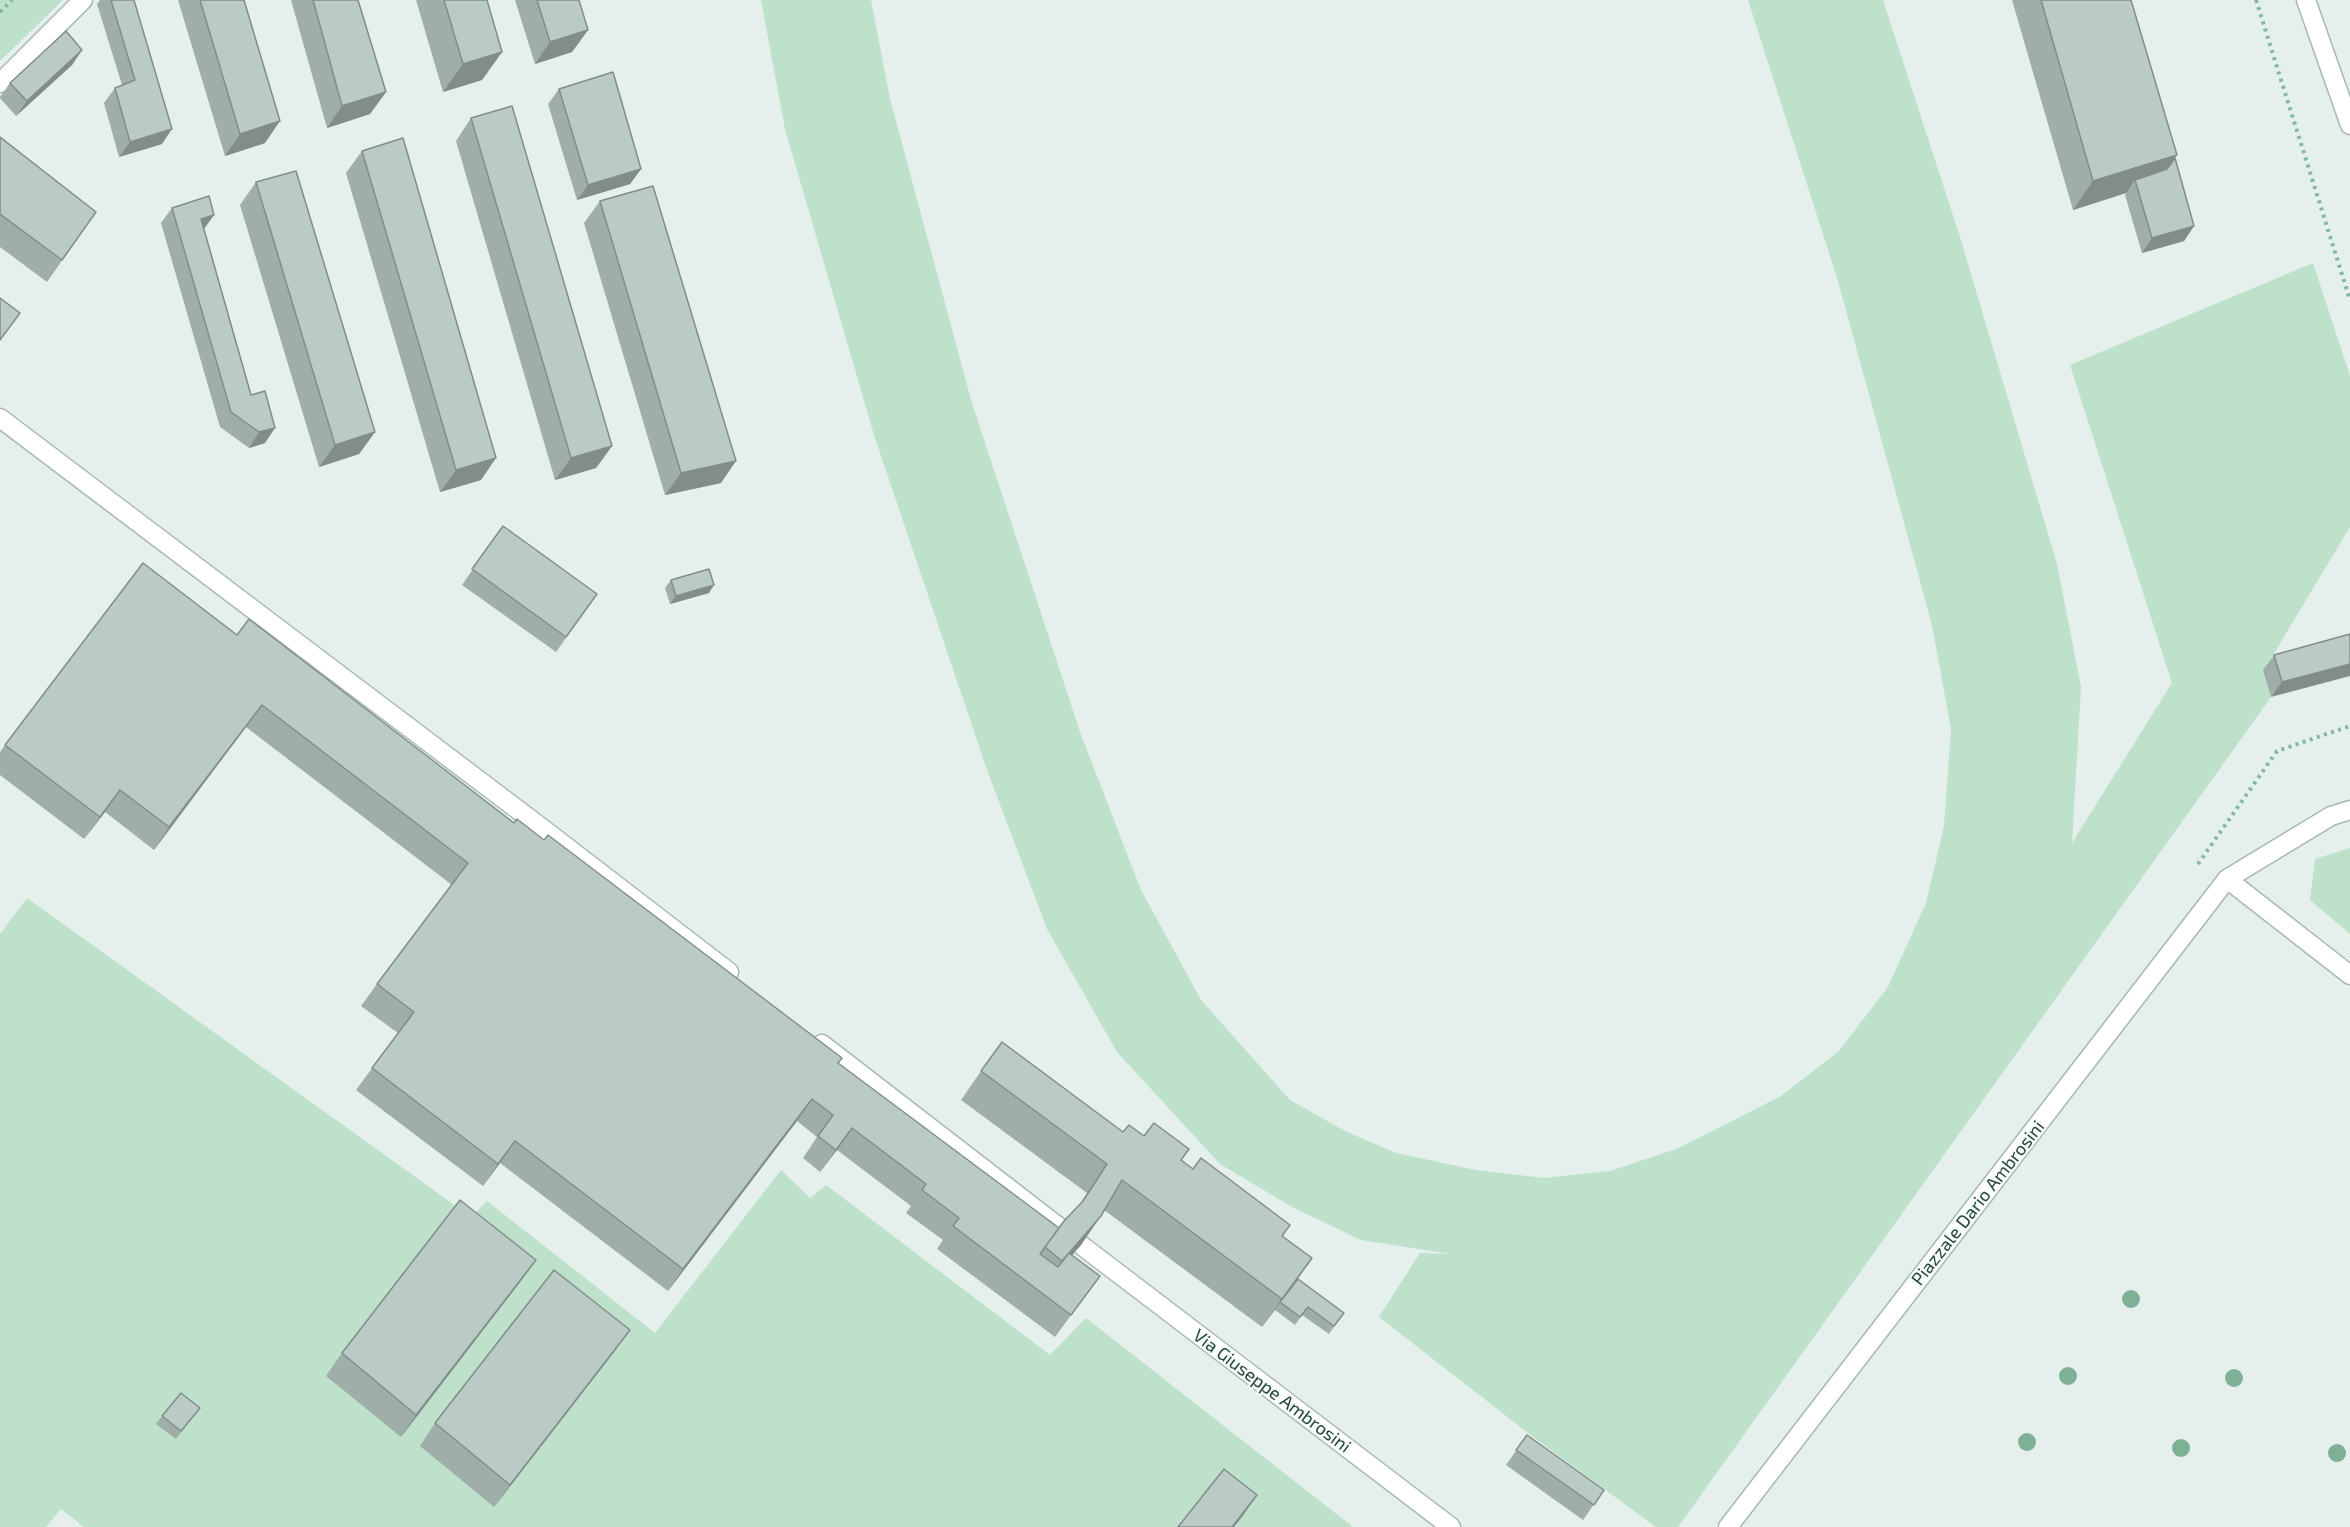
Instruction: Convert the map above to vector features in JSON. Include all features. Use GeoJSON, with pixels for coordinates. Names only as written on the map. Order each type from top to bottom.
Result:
{"type":"FeatureCollection","features":[{"type":"Feature","properties":{"kind":"street"},"geometry":{"type":"LineString","coordinates":[[0,83],[83,0]]}},
{"type":"Feature","properties":{"kind":"street"},"geometry":{"type":"LineString","coordinates":[[2306,0],[2350,125]]}},
{"type":"Feature","properties":{"kind":"street"},"geometry":{"type":"LineString","coordinates":[[0,418],[523,813],[741,981]]}},
{"type":"Feature","properties":{"kind":"street","name":"Piazzale Dario Ambrosini"},"geometry":{"type":"LineString","coordinates":[[1728,1527],[2227,879],[2331,816],[2350,810]]}},
{"type":"Feature","properties":{"kind":"street"},"geometry":{"type":"LineString","coordinates":[[2227,879],[2350,975]]}},
{"type":"Feature","properties":{"kind":"street"},"geometry":{"type":"LineString","coordinates":[[807,1033],[1063,1230]]}},
{"type":"Feature","properties":{"kind":"street","name":"Via Giuseppe Ambrosini"},"geometry":{"type":"LineString","coordinates":[[1087,1250],[1451,1527]]}},
{"type":"Feature","properties":{"kind":"path"},"geometry":{"type":"LineString","coordinates":[[0,12],[12,0]]}},
{"type":"Feature","properties":{"kind":"path"},"geometry":{"type":"LineString","coordinates":[[2256,0],[2350,300]]}},
{"type":"Feature","properties":{"kind":"green space"},"geometry":{"type":"Polygon","coordinates":[[[0,0],[63,0],[0,61],[0,0]]]}},
{"type":"Feature","properties":{"kind":"green space"},"geometry":{"type":"Polygon","coordinates":[[[761,0],[871,0],[890,99],[971,400],[1080,732],[1141,890],[1201,1000],[1290,1100],[1345,1131],[1396,1153],[1476,1170],[1544,1178],[1610,1171],[1679,1148],[1781,1096],[1839,1051],[1888,987],[1926,903],[1944,826],[1951,729],[1932,625],[1838,281],[1748,0],[1883,0],[1960,237],[2057,564],[2081,687],[2072,843],[2172,683],[2070,365],[2313,263],[2350,376],[2350,527],[2264,670],[2271,697],[1678,1527],[1656,1527],[1532,1436],[1379,1317],[1420,1253],[1451,1254],[1361,1240],[1292,1207],[1220,1164],[1117,1052],[1047,929],[987,770],[874,435],[785,129],[761,0]]]}},
{"type":"Feature","properties":{"kind":"green space"},"geometry":{"type":"Polygon","coordinates":[[[2350,848],[2350,934],[2310,900],[2315,859],[2350,848]]]}},
{"type":"Feature","properties":{"kind":"green space"},"geometry":{"type":"Polygon","coordinates":[[[27,898],[471,1217],[487,1201],[655,1333],[781,1170],[810,1198],[826,1185],[1050,1355],[1086,1318],[1353,1527],[84,1527],[61,1509],[46,1527],[0,1527],[0,934],[27,898]]]}},
{"type":"Feature","properties":{"kind":"building"},"geometry":{"type":"Polygon","coordinates":[[[111,0],[134,0],[172,129],[130,142],[115,88],[135,80],[111,0]]]}},
{"type":"Feature","properties":{"kind":"building"},"geometry":{"type":"Polygon","coordinates":[[[200,0],[244,0],[280,121],[240,134],[200,0]]]}},
{"type":"Feature","properties":{"kind":"building"},"geometry":{"type":"Polygon","coordinates":[[[313,0],[358,0],[386,92],[342,106],[313,0]]]}},
{"type":"Feature","properties":{"kind":"building"},"geometry":{"type":"Polygon","coordinates":[[[444,0],[487,0],[502,52],[463,64],[444,0]]]}},
{"type":"Feature","properties":{"kind":"building"},"geometry":{"type":"Polygon","coordinates":[[[537,0],[579,0],[588,30],[550,42],[537,0]]]}},
{"type":"Feature","properties":{"kind":"building"},"geometry":{"type":"Polygon","coordinates":[[[2041,0],[2131,0],[2177,155],[2093,181],[2041,0]]]}},
{"type":"Feature","properties":{"kind":"building"},"geometry":{"type":"Polygon","coordinates":[[[66,31],[82,50],[27,101],[10,83],[66,31]]]}},
{"type":"Feature","properties":{"kind":"building"},"geometry":{"type":"Polygon","coordinates":[[[613,72],[641,169],[588,185],[559,89],[613,72]]]}},
{"type":"Feature","properties":{"kind":"building"},"geometry":{"type":"Polygon","coordinates":[[[512,106],[612,446],[571,458],[471,118],[512,106]]]}},
{"type":"Feature","properties":{"kind":"building"},"geometry":{"type":"Polygon","coordinates":[[[0,137],[96,212],[62,260],[0,214],[0,137]]]}},
{"type":"Feature","properties":{"kind":"building"},"geometry":{"type":"Polygon","coordinates":[[[403,138],[496,458],[456,470],[362,151],[403,138]]]}},
{"type":"Feature","properties":{"kind":"building"},"geometry":{"type":"Polygon","coordinates":[[[2175,158],[2194,226],[2152,238],[2135,180],[2167,169],[2175,158]]]}},
{"type":"Feature","properties":{"kind":"building"},"geometry":{"type":"Polygon","coordinates":[[[296,171],[375,432],[335,445],[256,182],[296,171]]]}},
{"type":"Feature","properties":{"kind":"building"},"geometry":{"type":"Polygon","coordinates":[[[653,186],[736,461],[681,473],[600,201],[653,186]]]}},
{"type":"Feature","properties":{"kind":"building"},"geometry":{"type":"Polygon","coordinates":[[[209,196],[214,215],[201,219],[251,395],[265,391],[275,428],[259,432],[231,412],[172,208],[209,196]]]}},
{"type":"Feature","properties":{"kind":"building"},"geometry":{"type":"Polygon","coordinates":[[[0,298],[20,313],[0,340],[0,298]]]}},
{"type":"Feature","properties":{"kind":"building"},"geometry":{"type":"Polygon","coordinates":[[[503,526],[597,594],[566,637],[472,569],[503,526]]]}},
{"type":"Feature","properties":{"kind":"building"},"geometry":{"type":"Polygon","coordinates":[[[143,563],[237,635],[249,619],[514,823],[517,819],[544,840],[548,835],[842,1058],[838,1063],[1059,1228],[1040,1254],[1058,1267],[1069,1253],[1100,1276],[1071,1315],[953,1226],[959,1218],[922,1190],[926,1184],[852,1128],[836,1150],[818,1136],[833,1115],[812,1099],[683,1269],[515,1141],[498,1164],[372,1068],[414,1012],[377,984],[468,863],[262,705],[169,827],[120,790],[100,817],[5,745],[143,563]]]}},
{"type":"Feature","properties":{"kind":"building"},"geometry":{"type":"Polygon","coordinates":[[[709,569],[714,585],[676,596],[671,580],[709,569]]]}},
{"type":"Feature","properties":{"kind":"building"},"geometry":{"type":"Polygon","coordinates":[[[2350,634],[2350,664],[2282,682],[2274,655],[2350,634]]]}},
{"type":"Feature","properties":{"kind":"building"},"geometry":{"type":"Polygon","coordinates":[[[1002,1042],[1123,1132],[1129,1125],[1144,1136],[1154,1123],[1189,1149],[1181,1160],[1193,1169],[1201,1158],[1290,1225],[1282,1236],[1312,1258],[1282,1299],[1122,1180],[1101,1216],[1062,1261],[1045,1247],[1064,1221],[1083,1201],[1107,1164],[981,1071],[1002,1042]]]}},
{"type":"Feature","properties":{"kind":"building"},"geometry":{"type":"Polygon","coordinates":[[[460,1200],[536,1260],[416,1415],[342,1353],[460,1200]]]}},
{"type":"Feature","properties":{"kind":"building"},"geometry":{"type":"Polygon","coordinates":[[[554,1270],[630,1330],[510,1485],[435,1423],[554,1270]]]}},
{"type":"Feature","properties":{"kind":"building"},"geometry":{"type":"Polygon","coordinates":[[[1298,1279],[1344,1313],[1334,1326],[1308,1307],[1300,1317],[1280,1302],[1298,1279]]]}},
{"type":"Feature","properties":{"kind":"building"},"geometry":{"type":"Polygon","coordinates":[[[181,1393],[200,1408],[181,1431],[162,1416],[181,1393]]]}},
{"type":"Feature","properties":{"kind":"building"},"geometry":{"type":"Polygon","coordinates":[[[1527,1435],[1604,1490],[1594,1505],[1516,1450],[1527,1435]]]}},
{"type":"Feature","properties":{"kind":"building"},"geometry":{"type":"Polygon","coordinates":[[[1224,1469],[1257,1495],[1232,1527],[1178,1527],[1224,1469]]]}}]}
